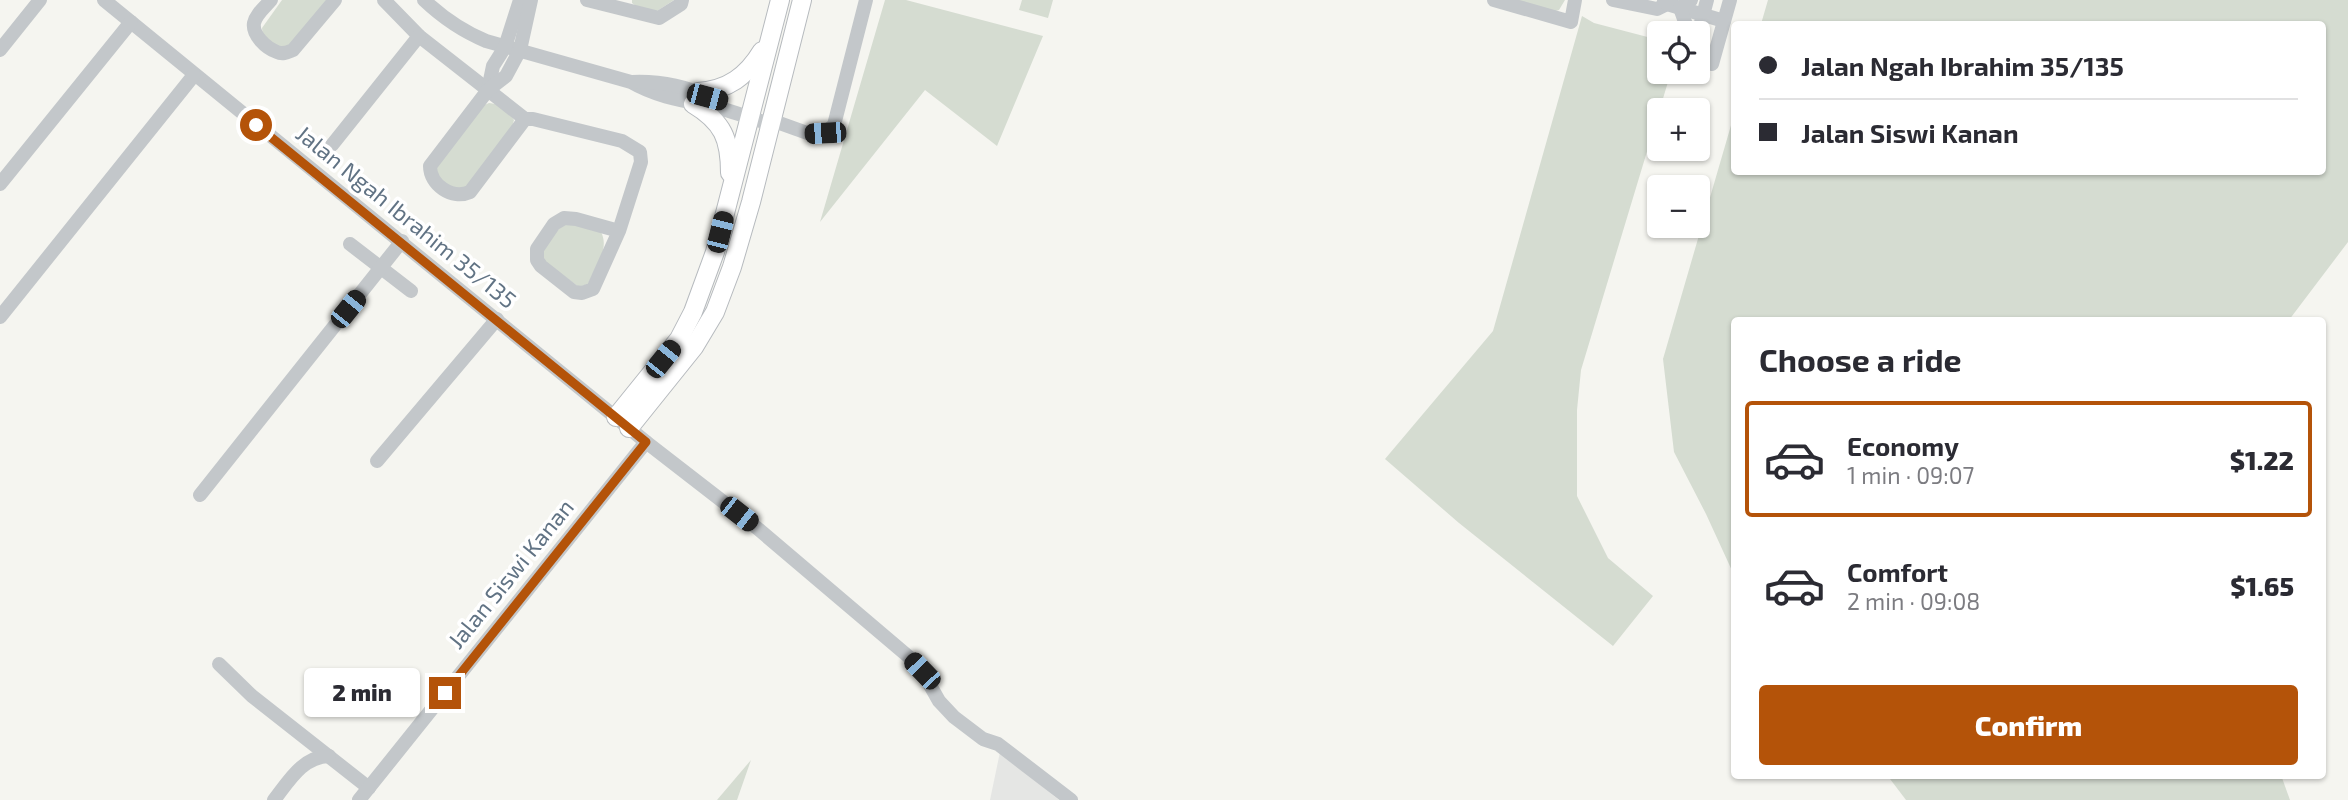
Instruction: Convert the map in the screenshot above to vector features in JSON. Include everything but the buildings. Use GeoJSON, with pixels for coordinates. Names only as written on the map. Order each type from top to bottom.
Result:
{"type":"FeatureCollection","features":[{"type":"Feature","properties":{"kind":"main road"},"geometry":{"type":"LineString","coordinates":[[622,422],[689,321],[715,252],[780,0]]}},
{"type":"Feature","properties":{"kind":"main road"},"geometry":{"type":"LineString","coordinates":[[622,422],[694,347],[715,312],[733,267],[802,0]]}},
{"type":"Feature","properties":{"kind":"main road"},"geometry":{"type":"LineString","coordinates":[[729,194],[730,153],[724,134],[695,98],[728,86],[751,69],[770,36]]}},
{"type":"Feature","properties":{"kind":"street"},"geometry":{"type":"LineString","coordinates":[[0,50],[40,0]]}},
{"type":"Feature","properties":{"kind":"street","name":"Jalan Ngah Ibrahim 35/135"},"geometry":{"type":"LineString","coordinates":[[104,0],[646,442],[757,528],[909,657],[922,671],[939,701],[954,717],[983,739],[998,744],[1071,800]]}},
{"type":"Feature","properties":{"kind":"street"},"geometry":{"type":"LineString","coordinates":[[271,0],[255,18],[254,31],[258,38],[277,52],[286,53],[293,50],[335,0]]}},
{"type":"Feature","properties":{"kind":"street"},"geometry":{"type":"LineString","coordinates":[[424,0],[438,14],[466,33],[506,47],[631,82],[652,81],[695,98],[707,97],[810,134],[825,133],[834,125],[866,0]]}},
{"type":"Feature","properties":{"kind":"street"},"geometry":{"type":"LineString","coordinates":[[488,90],[493,66],[506,47],[520,0]]}},
{"type":"Feature","properties":{"kind":"street"},"geometry":{"type":"LineString","coordinates":[[525,119],[470,192],[462,196],[454,195],[443,189],[430,174],[430,166],[488,90],[506,76],[520,50],[531,0]]}},
{"type":"Feature","properties":{"kind":"street"},"geometry":{"type":"LineString","coordinates":[[587,0],[623,4],[659,18],[681,4],[682,0]]}},
{"type":"Feature","properties":{"kind":"street"},"geometry":{"type":"LineString","coordinates":[[1494,0],[1571,22],[1575,0]]}},
{"type":"Feature","properties":{"kind":"street"},"geometry":{"type":"LineString","coordinates":[[1614,0],[1657,9],[1675,3],[1724,21]]}},
{"type":"Feature","properties":{"kind":"street"},"geometry":{"type":"LineString","coordinates":[[1701,21],[1707,0]]}},
{"type":"Feature","properties":{"kind":"street"},"geometry":{"type":"LineString","coordinates":[[1712,64],[1730,0]]}},
{"type":"Feature","properties":{"kind":"street"},"geometry":{"type":"LineString","coordinates":[[386,2],[419,36],[525,119],[622,141],[640,152],[641,162],[619,230],[593,289],[583,293],[573,292],[537,260],[537,249],[541,242],[554,224],[564,218],[619,230]]}},
{"type":"Feature","properties":{"kind":"street"},"geometry":{"type":"LineString","coordinates":[[1675,3],[1683,21]]}},
{"type":"Feature","properties":{"kind":"street"},"geometry":{"type":"LineString","coordinates":[[0,184],[131,22]]}},
{"type":"Feature","properties":{"kind":"street"},"geometry":{"type":"LineString","coordinates":[[332,145],[419,36]]}},
{"type":"Feature","properties":{"kind":"street"},"geometry":{"type":"LineString","coordinates":[[0,317],[194,75]]}},
{"type":"Feature","properties":{"kind":"street"},"geometry":{"type":"LineString","coordinates":[[200,495],[402,242]]}},
{"type":"Feature","properties":{"kind":"street"},"geometry":{"type":"LineString","coordinates":[[350,244],[411,291]]}},
{"type":"Feature","properties":{"kind":"street"},"geometry":{"type":"LineString","coordinates":[[377,461],[497,319]]}},
{"type":"Feature","properties":{"kind":"street","name":"Jalan Siswi Kanan"},"geometry":{"type":"LineString","coordinates":[[359,800],[646,442]]}},
{"type":"Feature","properties":{"kind":"street"},"geometry":{"type":"LineString","coordinates":[[219,664],[252,696],[369,788]]}},
{"type":"Feature","properties":{"kind":"street"},"geometry":{"type":"LineString","coordinates":[[274,800],[306,762],[318,756],[329,756]]}},
{"type":"Feature","properties":{"kind":"shaded area"},"geometry":{"type":"Polygon","coordinates":[[[282,0],[327,0],[294,45],[280,49],[263,36],[262,28],[282,0]]]}},
{"type":"Feature","properties":{"kind":"shaded area"},"geometry":{"type":"Polygon","coordinates":[[[632,0],[674,0],[657,11],[640,9],[632,0]]]}},
{"type":"Feature","properties":{"kind":"shaded area"},"geometry":{"type":"Polygon","coordinates":[[[885,0],[906,0],[1043,36],[997,146],[925,90],[820,222],[885,0]]]}},
{"type":"Feature","properties":{"kind":"shaded area"},"geometry":{"type":"Polygon","coordinates":[[[1022,0],[1053,0],[1048,18],[1019,10],[1022,0]]]}},
{"type":"Feature","properties":{"kind":"shaded area"},"geometry":{"type":"Polygon","coordinates":[[[1506,0],[1565,0],[1559,10],[1552,12],[1506,0]]]}},
{"type":"Feature","properties":{"kind":"shaded area"},"geometry":{"type":"Polygon","coordinates":[[[1768,0],[2348,0],[2348,242],[2291,317],[1731,317],[1731,568],[1674,452],[1663,359],[1698,238],[1710,238],[1710,197],[1731,125],[1731,175],[2326,175],[2326,21],[1762,21],[1768,0]]]}},
{"type":"Feature","properties":{"kind":"shaded area"},"geometry":{"type":"Polygon","coordinates":[[[1582,16],[1594,23],[1647,37],[1647,84],[1667,84],[1663,98],[1647,98],[1647,151],[1581,370],[1577,410],[1577,496],[1608,558],[1653,596],[1613,646],[1459,523],[1385,459],[1493,331],[1582,16]]]}},
{"type":"Feature","properties":{"kind":"shaded area"},"geometry":{"type":"Polygon","coordinates":[[[489,103],[501,106],[509,113],[514,120],[511,130],[466,189],[460,192],[438,180],[436,166],[480,107],[489,103]]]}},
{"type":"Feature","properties":{"kind":"shaded area"},"geometry":{"type":"Polygon","coordinates":[[[563,224],[601,232],[603,238],[603,252],[598,265],[588,284],[579,287],[545,262],[542,249],[563,224]]]}},
{"type":"Feature","properties":{"kind":"shaded area"},"geometry":{"type":"Polygon","coordinates":[[[1000,752],[1059,800],[990,800],[1000,752]]]}},
{"type":"Feature","properties":{"kind":"shaded area"},"geometry":{"type":"Polygon","coordinates":[[[751,760],[737,800],[717,800],[751,760]]]}},
{"type":"Feature","properties":{"kind":"shaded area"},"geometry":{"type":"Polygon","coordinates":[[[1890,779],[2282,779],[2290,800],[1906,800],[1890,779]]]}},
{"type":"Feature","properties":{"kind":"route"},"geometry":{"type":"LineString","coordinates":[[256,125],[646,442],[445,693]]}}]}
